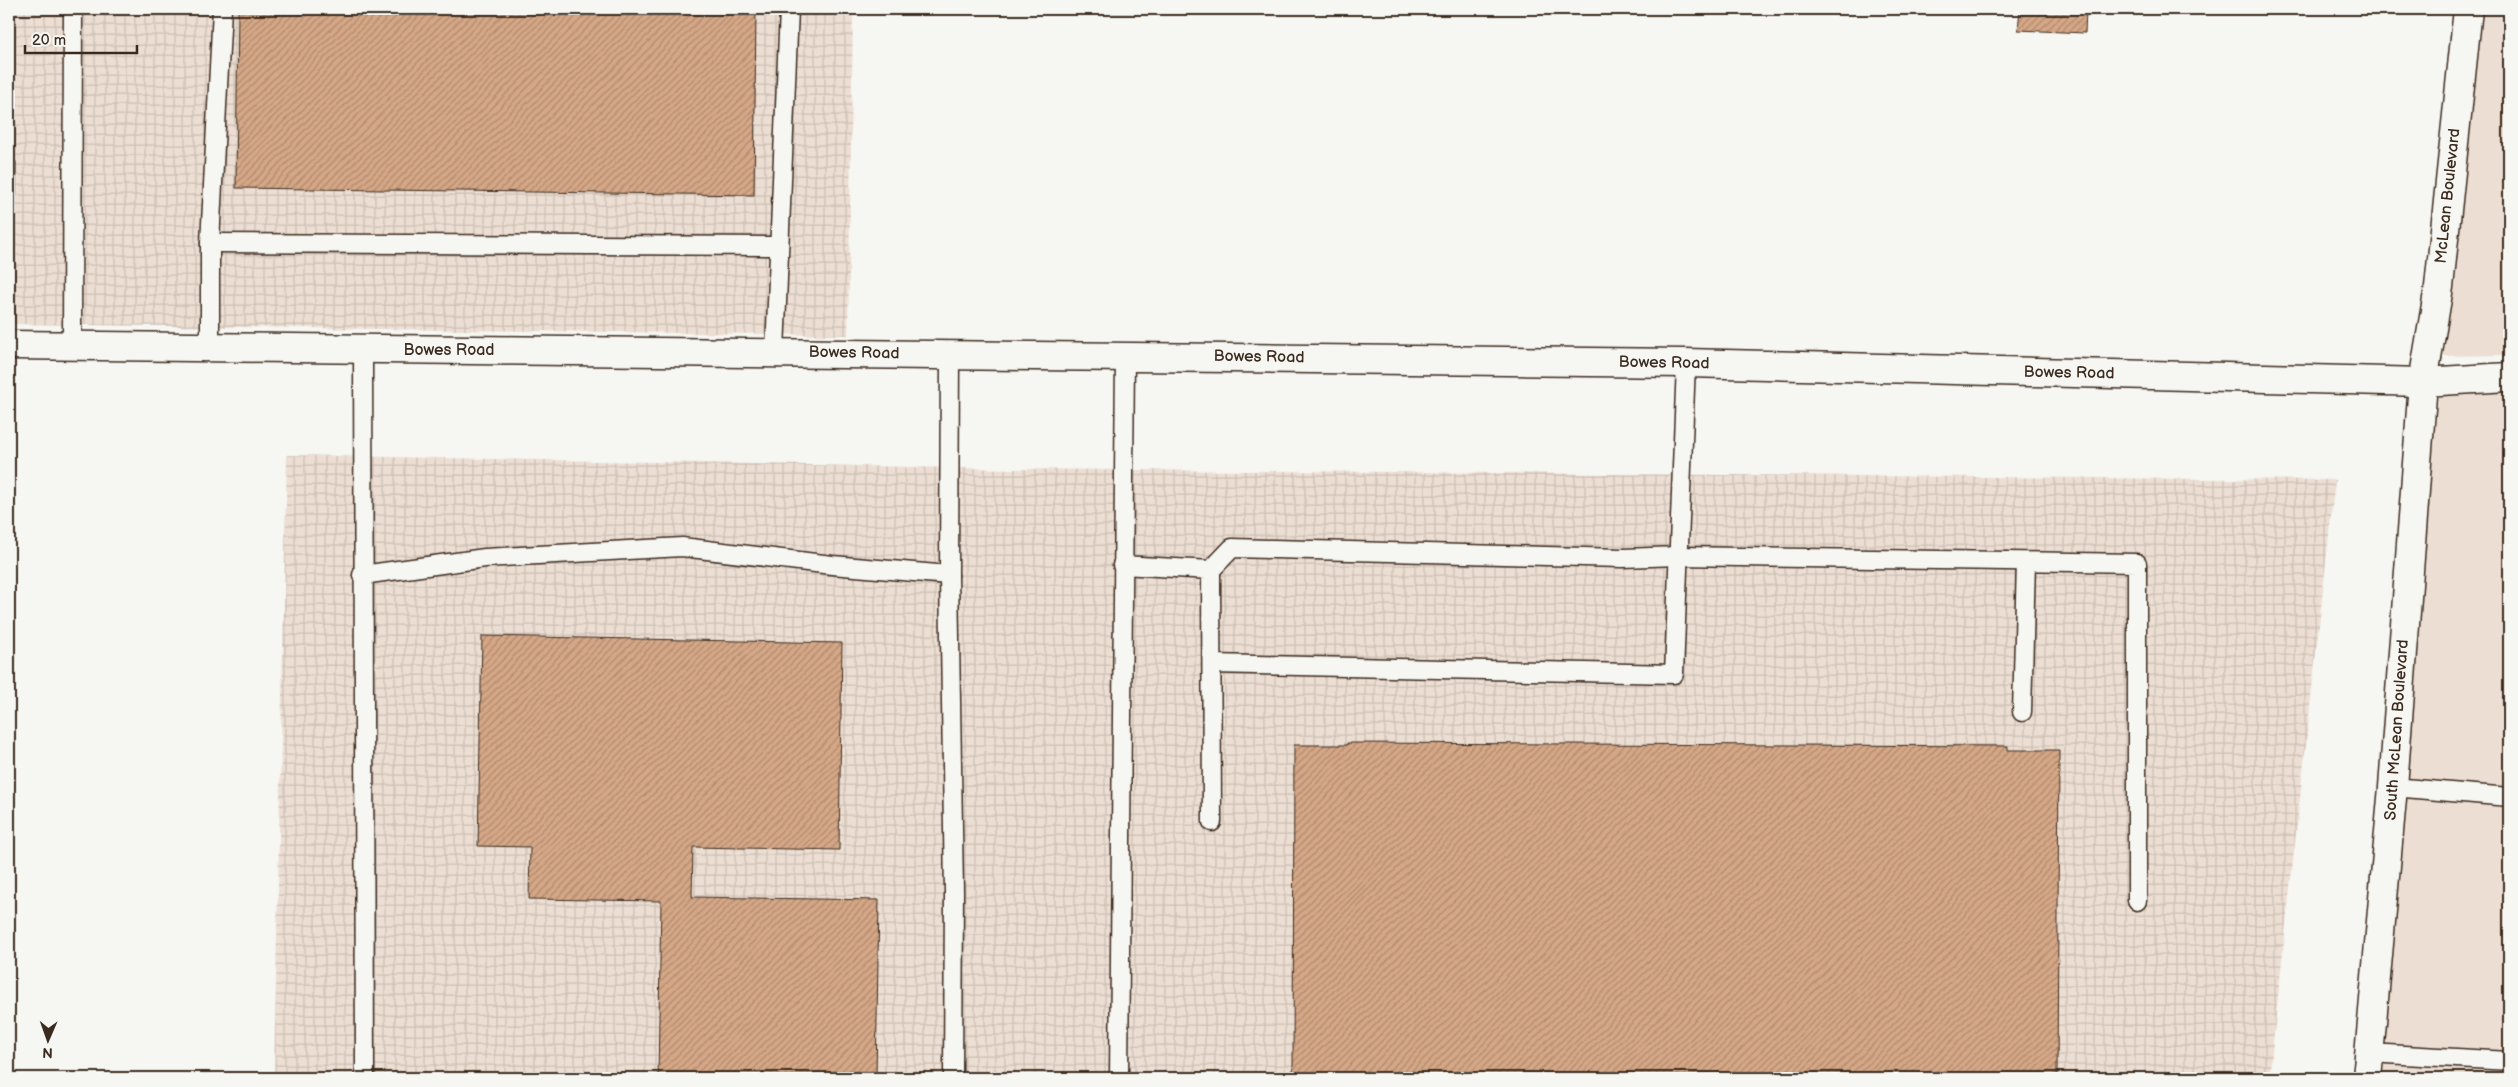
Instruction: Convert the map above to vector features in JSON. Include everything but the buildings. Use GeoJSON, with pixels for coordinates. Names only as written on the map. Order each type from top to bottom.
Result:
{"type":"FeatureCollection","features":[{"type":"Feature","properties":{"kind":"main road","name":"McLean Boulevard"},"geometry":{"type":"LineString","coordinates":[[2423,382],[2439,286],[2468,9]]}},
{"type":"Feature","properties":{"kind":"main road","name":"Bowes Road"},"geometry":{"type":"LineString","coordinates":[[9,345],[1686,363],[2423,382],[2509,377]]}},
{"type":"Feature","properties":{"kind":"main road","name":"South McLean Boulevard"},"geometry":{"type":"LineString","coordinates":[[2368,1066],[2393,787],[2423,382]]}},
{"type":"Feature","properties":{"kind":"lane"},"geometry":{"type":"LineString","coordinates":[[72,345],[73,9]]}},
{"type":"Feature","properties":{"kind":"lane"},"geometry":{"type":"LineString","coordinates":[[210,347],[210,243],[222,9]]}},
{"type":"Feature","properties":{"kind":"lane"},"geometry":{"type":"LineString","coordinates":[[775,352],[789,9]]}},
{"type":"Feature","properties":{"kind":"lane"},"geometry":{"type":"LineString","coordinates":[[210,243],[778,246]]}},
{"type":"Feature","properties":{"kind":"lane"},"geometry":{"type":"LineString","coordinates":[[363,349],[362,575],[365,1078]]}},
{"type":"Feature","properties":{"kind":"lane"},"geometry":{"type":"LineString","coordinates":[[950,354],[948,575],[954,892],[953,1078]]}},
{"type":"Feature","properties":{"kind":"lane"},"geometry":{"type":"LineString","coordinates":[[1119,1078],[1125,356]]}},
{"type":"Feature","properties":{"kind":"lane"},"geometry":{"type":"LineString","coordinates":[[1212,664],[1674,674],[1686,363]]}},
{"type":"Feature","properties":{"kind":"lane"},"geometry":{"type":"LineString","coordinates":[[362,575],[485,558],[682,547],[832,565],[948,575]]}},
{"type":"Feature","properties":{"kind":"lane"},"geometry":{"type":"LineString","coordinates":[[1212,822],[1211,570],[1232,548],[1622,558],[1678,556],[2137,563],[2136,900]]}},
{"type":"Feature","properties":{"kind":"lane"},"geometry":{"type":"LineString","coordinates":[[2022,712],[2026,562]]}},
{"type":"Feature","properties":{"kind":"lane"},"geometry":{"type":"LineString","coordinates":[[1122,565],[1211,570]]}},
{"type":"Feature","properties":{"kind":"lane"},"geometry":{"type":"LineString","coordinates":[[2393,787],[2509,797]]}},
{"type":"Feature","properties":{"kind":"lane"},"geometry":{"type":"LineString","coordinates":[[2368,1066],[2509,1056]]}},
{"type":"Feature","properties":{"kind":"shaded area"},"geometry":{"type":"Polygon","coordinates":[[[9,9],[853,9],[848,335],[9,324],[9,9]]]}},
{"type":"Feature","properties":{"kind":"shaded area"},"geometry":{"type":"Polygon","coordinates":[[[2481,9],[2509,9],[2509,355],[2441,356],[2481,9]]]}},
{"type":"Feature","properties":{"kind":"shaded area"},"geometry":{"type":"Polygon","coordinates":[[[2509,379],[2509,1078],[2445,1078],[2377,1074],[2439,382],[2509,379]]]}},
{"type":"Feature","properties":{"kind":"shaded area"},"geometry":{"type":"Polygon","coordinates":[[[287,455],[1013,469],[2335,480],[2269,1078],[274,1078],[287,455]]]}}]}
